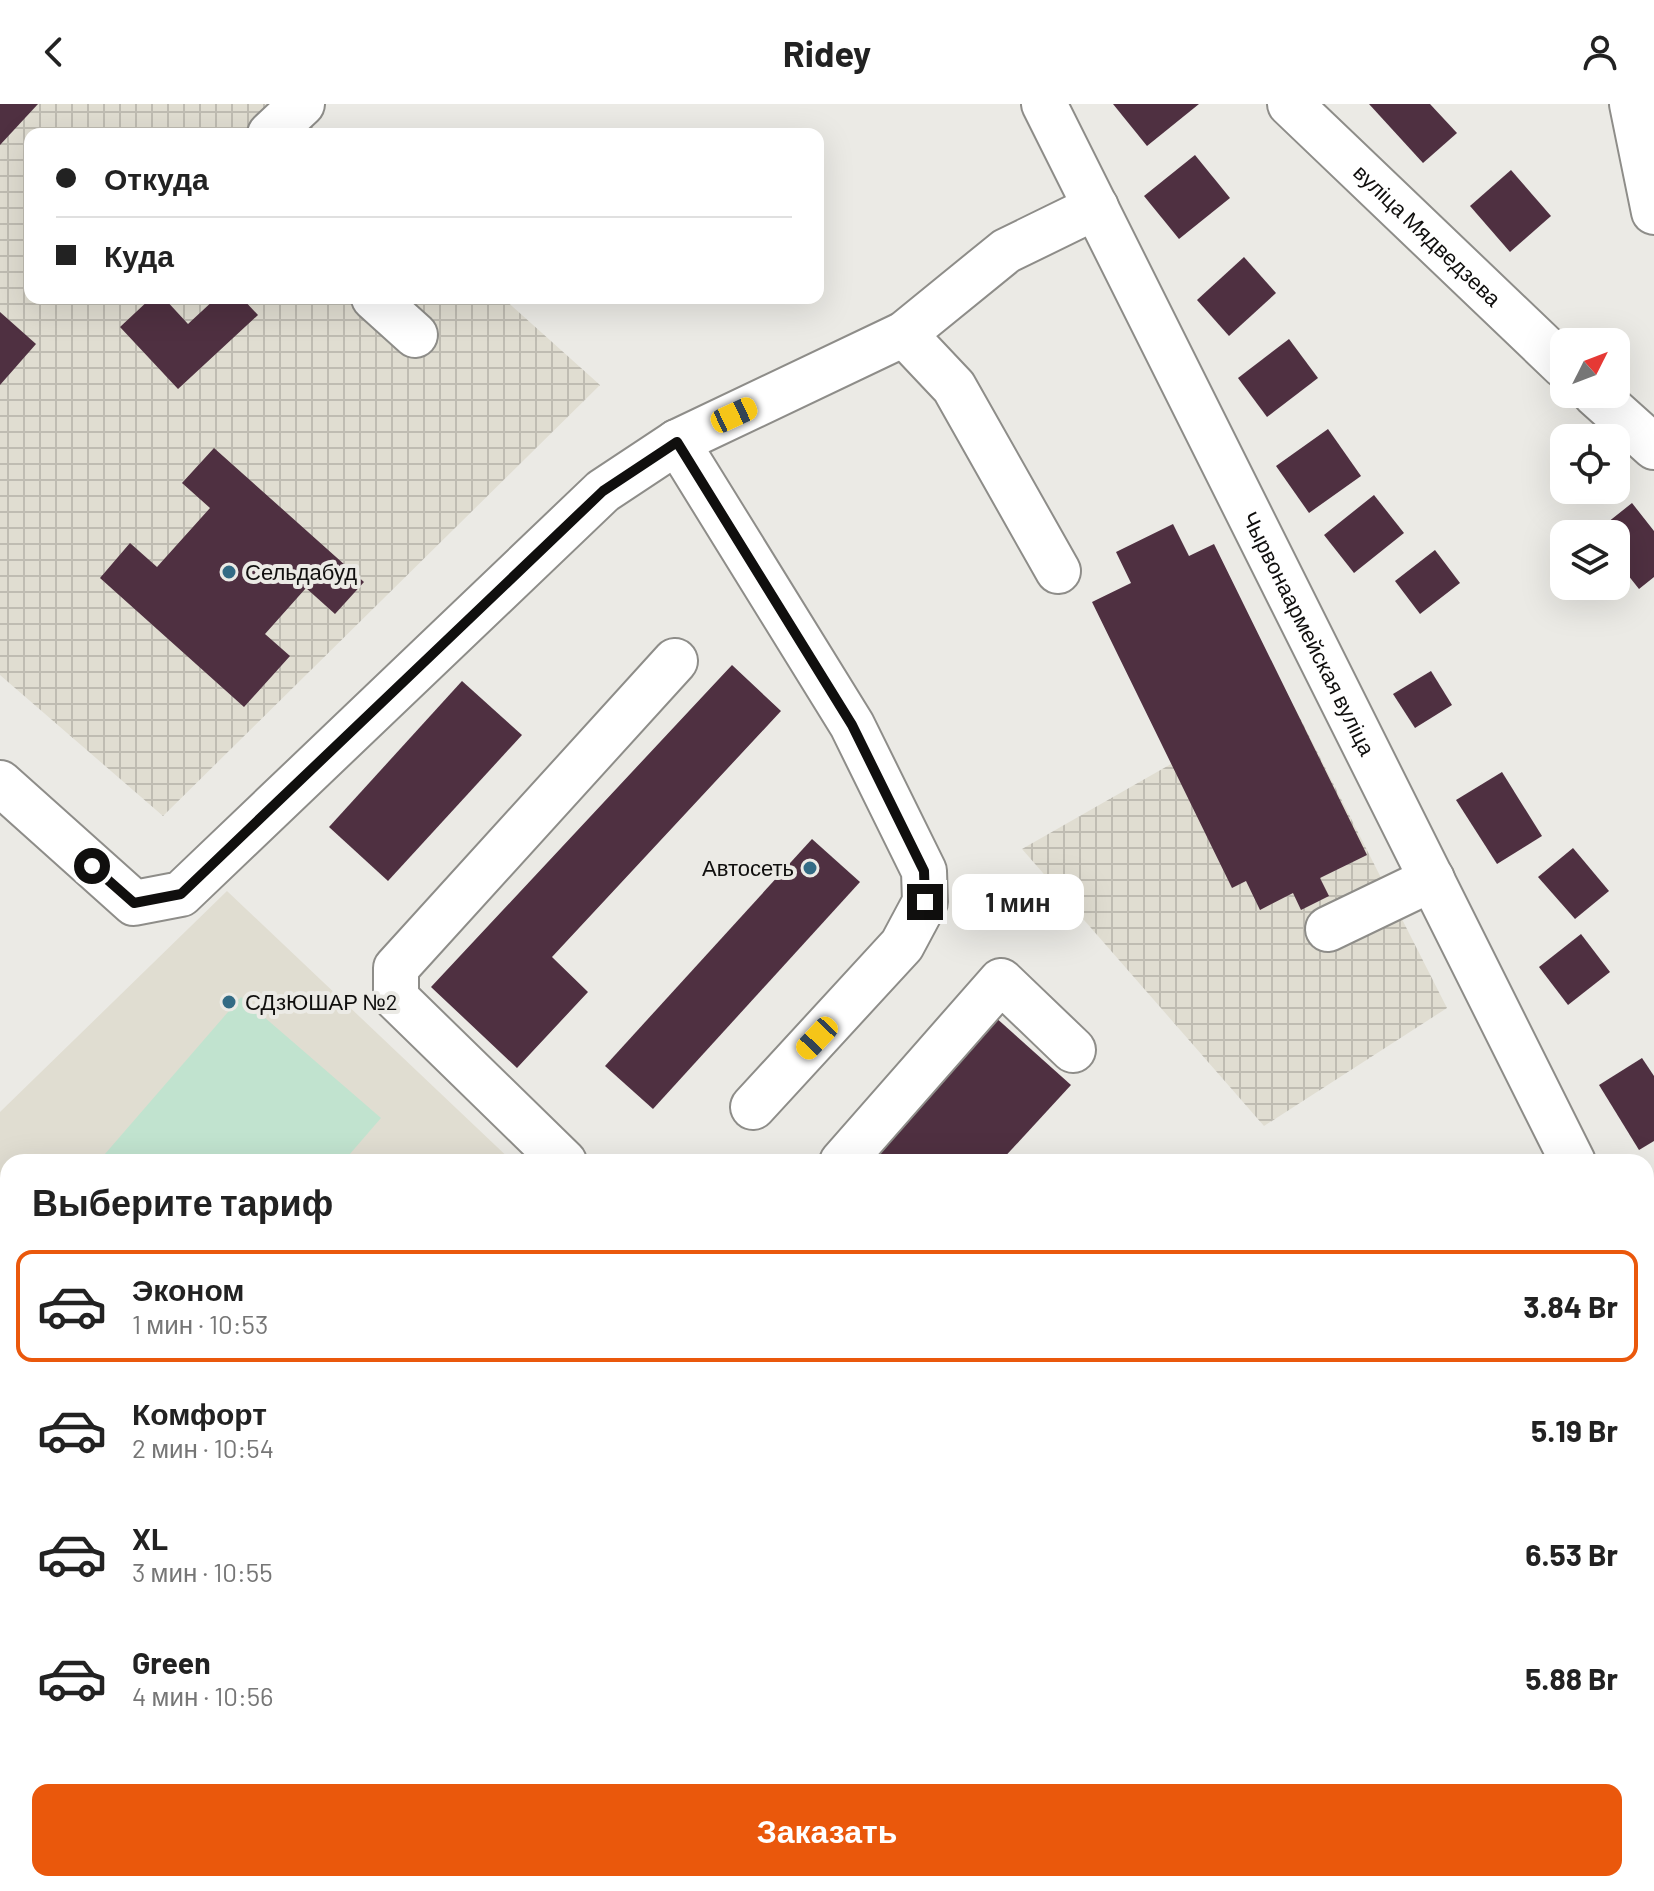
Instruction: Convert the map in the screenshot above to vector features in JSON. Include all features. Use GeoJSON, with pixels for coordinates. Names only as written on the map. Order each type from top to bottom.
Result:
{"type":"FeatureCollection","features":[{"type":"Feature","properties":{"kind":"street"},"geometry":{"type":"LineString","coordinates":[[276,128],[302,104]]}},
{"type":"Feature","properties":{"kind":"street","name":"Чырвонаармейская вуліца"},"geometry":{"type":"LineString","coordinates":[[1044,104],[1569,1154]]}},
{"type":"Feature","properties":{"kind":"street","name":"вуліца Мядведзева"},"geometry":{"type":"LineString","coordinates":[[1290,104],[1550,353]]}},
{"type":"Feature","properties":{"kind":"street"},"geometry":{"type":"LineString","coordinates":[[1632,104],[1654,212]]}},
{"type":"Feature","properties":{"kind":"street"},"geometry":{"type":"LineString","coordinates":[[0,783],[134,903],[181,894],[603,491],[677,442],[904,334],[1006,251],[1096,207]]}},
{"type":"Feature","properties":{"kind":"street"},"geometry":{"type":"LineString","coordinates":[[381,304],[415,335]]}},
{"type":"Feature","properties":{"kind":"street"},"geometry":{"type":"LineString","coordinates":[[904,334],[954,387],[1058,571]]}},
{"type":"Feature","properties":{"kind":"street"},"geometry":{"type":"LineString","coordinates":[[1611,408],[1654,447]]}},
{"type":"Feature","properties":{"kind":"street"},"geometry":{"type":"LineString","coordinates":[[677,442],[852,725],[924,871],[925,902],[902,945],[753,1107]]}},
{"type":"Feature","properties":{"kind":"street"},"geometry":{"type":"LineString","coordinates":[[556,1154],[396,998],[396,968],[675,661]]}},
{"type":"Feature","properties":{"kind":"street"},"geometry":{"type":"LineString","coordinates":[[1328,929],[1432,879]]}},
{"type":"Feature","properties":{"kind":"street"},"geometry":{"type":"LineString","coordinates":[[849,1154],[1001,981],[1073,1050]]}},
{"type":"Feature","properties":{"kind":"shaded area"},"geometry":{"type":"Polygon","coordinates":[[[0,104],[287,104],[313,128],[24,128],[24,304],[510,304],[600,385],[163,816],[0,675],[0,104]]]}},
{"type":"Feature","properties":{"kind":"shaded area"},"geometry":{"type":"Polygon","coordinates":[[[1294,706],[1447,1008],[1264,1126],[1022,849],[1171,764],[1294,706]]]}},
{"type":"Feature","properties":{"kind":"shaded area","name":"СДзЮШАР №2"},"geometry":{"type":"Polygon","coordinates":[[[227,891],[505,1154],[0,1154],[0,1112],[227,891]]]}},
{"type":"Feature","properties":{"kind":"green space"},"geometry":{"type":"Polygon","coordinates":[[[241,997],[381,1118],[350,1154],[105,1154],[241,997]]]}},
{"type":"Feature","properties":{"kind":"building"},"geometry":{"type":"Polygon","coordinates":[[[0,104],[38,104],[0,145],[0,104]]]}},
{"type":"Feature","properties":{"kind":"building"},"geometry":{"type":"Polygon","coordinates":[[[1113,104],[1199,104],[1147,146],[1113,104]]]}},
{"type":"Feature","properties":{"kind":"building"},"geometry":{"type":"Polygon","coordinates":[[[1369,104],[1430,104],[1457,133],[1423,163],[1369,104]]]}},
{"type":"Feature","properties":{"kind":"building"},"geometry":{"type":"Polygon","coordinates":[[[1195,155],[1230,198],[1179,239],[1144,196],[1195,155]]]}},
{"type":"Feature","properties":{"kind":"building"},"geometry":{"type":"Polygon","coordinates":[[[1511,170],[1551,216],[1510,252],[1470,206],[1511,170]]]}},
{"type":"Feature","properties":{"kind":"building"},"geometry":{"type":"Polygon","coordinates":[[[1244,257],[1276,293],[1229,336],[1197,300],[1244,257]]]}},
{"type":"Feature","properties":{"kind":"building"},"geometry":{"type":"Polygon","coordinates":[[[145,304],[170,304],[188,324],[210,304],[248,304],[258,315],[178,389],[120,327],[145,304]]]}},
{"type":"Feature","properties":{"kind":"building"},"geometry":{"type":"Polygon","coordinates":[[[0,312],[36,344],[0,385],[0,312]]]}},
{"type":"Feature","properties":{"kind":"building"},"geometry":{"type":"Polygon","coordinates":[[[1289,339],[1318,378],[1267,417],[1238,378],[1289,339]]]}},
{"type":"Feature","properties":{"kind":"building"},"geometry":{"type":"Polygon","coordinates":[[[1328,429],[1361,476],[1309,513],[1276,466],[1328,429]]]}},
{"type":"Feature","properties":{"kind":"building","name":"Сельдабуд"},"geometry":{"type":"Polygon","coordinates":[[[214,448],[364,582],[335,614],[306,588],[265,634],[290,656],[244,707],[100,578],[130,543],[157,567],[210,508],[182,483],[214,448]]]}},
{"type":"Feature","properties":{"kind":"building"},"geometry":{"type":"Polygon","coordinates":[[[1374,495],[1404,533],[1354,573],[1324,535],[1374,495]]]}},
{"type":"Feature","properties":{"kind":"building"},"geometry":{"type":"Polygon","coordinates":[[[1632,503],[1654,531],[1654,577],[1639,589],[1630,578],[1630,520],[1611,520],[1632,503]]]}},
{"type":"Feature","properties":{"kind":"building"},"geometry":{"type":"Polygon","coordinates":[[[1173,524],[1189,556],[1214,544],[1367,855],[1320,878],[1329,896],[1301,910],[1293,893],[1260,910],[1246,881],[1232,888],[1092,602],[1131,583],[1116,552],[1173,524]]]}},
{"type":"Feature","properties":{"kind":"building"},"geometry":{"type":"Polygon","coordinates":[[[1435,550],[1460,583],[1420,614],[1395,581],[1435,550]]]}},
{"type":"Feature","properties":{"kind":"building"},"geometry":{"type":"Polygon","coordinates":[[[732,665],[781,711],[552,957],[588,992],[517,1068],[431,987],[732,665]]]}},
{"type":"Feature","properties":{"kind":"building"},"geometry":{"type":"Polygon","coordinates":[[[1431,671],[1452,705],[1415,728],[1393,694],[1431,671]]]}},
{"type":"Feature","properties":{"kind":"building"},"geometry":{"type":"Polygon","coordinates":[[[462,681],[522,735],[388,881],[329,827],[462,681]]]}},
{"type":"Feature","properties":{"kind":"building"},"geometry":{"type":"Polygon","coordinates":[[[1502,772],[1542,836],[1497,864],[1456,800],[1502,772]]]}},
{"type":"Feature","properties":{"kind":"building"},"geometry":{"type":"Polygon","coordinates":[[[812,839],[860,882],[653,1109],[605,1066],[812,839]]]}},
{"type":"Feature","properties":{"kind":"building"},"geometry":{"type":"Polygon","coordinates":[[[1573,848],[1609,891],[1575,919],[1538,877],[1573,848]]]}},
{"type":"Feature","properties":{"kind":"building"},"geometry":{"type":"Polygon","coordinates":[[[1581,934],[1610,972],[1568,1005],[1539,967],[1581,934]]]}},
{"type":"Feature","properties":{"kind":"building"},"geometry":{"type":"Polygon","coordinates":[[[994,1016],[1071,1085],[1007,1154],[867,1154],[994,1016]]]}},
{"type":"Feature","properties":{"kind":"building"},"geometry":{"type":"Polygon","coordinates":[[[1642,1058],[1654,1076],[1654,1141],[1639,1150],[1599,1085],[1642,1058]]]}},
{"type":"Feature","properties":{"kind":"place","name":"Сельдабуд"},"geometry":{"type":"Point","coordinates":[229,572]}},
{"type":"Feature","properties":{"kind":"place","name":"Автосеть"},"geometry":{"type":"Point","coordinates":[810,868]}},
{"type":"Feature","properties":{"kind":"place","name":"СДзЮШАР №2"},"geometry":{"type":"Point","coordinates":[229,1002]}},
{"type":"Feature","properties":{"kind":"route"},"geometry":{"type":"LineString","coordinates":[[92,866],[134,903],[181,894],[603,491],[677,442],[852,725],[924,871],[925,902]]}}]}
